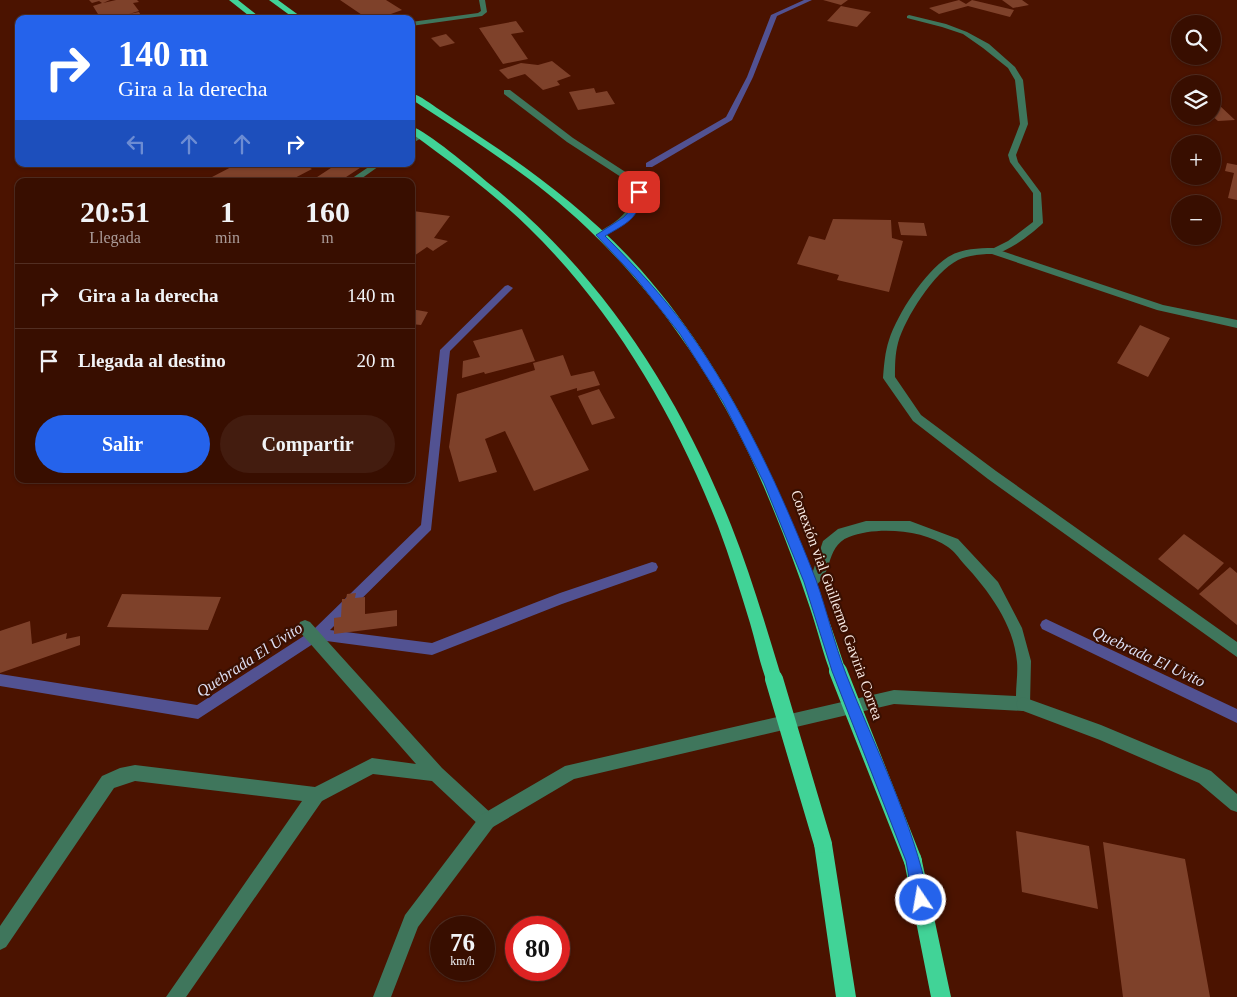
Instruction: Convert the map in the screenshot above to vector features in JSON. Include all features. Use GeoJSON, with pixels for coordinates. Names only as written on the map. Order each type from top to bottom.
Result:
{"type":"FeatureCollection","features":[{"type":"Feature","properties":{"kind":"highway"},"geometry":{"type":"LineString","coordinates":[[233,0],[253,15]]}},
{"type":"Feature","properties":{"kind":"highway"},"geometry":{"type":"LineString","coordinates":[[273,0],[294,15]]}},
{"type":"Feature","properties":{"kind":"highway","name":"Conexión vial Guillermo Gaviria Correa"},"geometry":{"type":"LineString","coordinates":[[415,98],[545,186],[600,235],[638,275],[683,332],[727,400],[770,482],[810,582],[838,671],[913,861],[941,997]]}},
{"type":"Feature","properties":{"kind":"highway"},"geometry":{"type":"LineString","coordinates":[[415,137],[507,202],[549,241],[590,287],[629,341],[668,404],[705,480],[740,570],[774,679],[823,844],[846,997]]}},
{"type":"Feature","properties":{"kind":"street"},"geometry":{"type":"LineString","coordinates":[[415,23],[480,15],[484,12],[482,0]]}},
{"type":"Feature","properties":{"kind":"street"},"geometry":{"type":"LineString","coordinates":[[909,18],[944,25],[964,33],[986,46],[1010,67],[1019,80],[1024,124],[1012,155],[1014,162],[1037,193],[1038,223],[1010,243],[993,251]]}},
{"type":"Feature","properties":{"kind":"street"},"geometry":{"type":"LineString","coordinates":[[508,92],[570,140],[624,175],[639,192],[637,208],[627,219],[600,235]]}},
{"type":"Feature","properties":{"kind":"street"},"geometry":{"type":"LineString","coordinates":[[357,178],[373,167]]}},
{"type":"Feature","properties":{"kind":"street"},"geometry":{"type":"LineString","coordinates":[[1237,324],[1161,308],[993,251],[975,252],[953,258],[936,272],[913,303],[894,339],[889,378],[917,418],[992,475],[1237,650]]}},
{"type":"Feature","properties":{"kind":"street"},"geometry":{"type":"LineString","coordinates":[[810,582],[820,574],[828,545],[843,533],[858,528],[910,526],[953,543],[993,586],[1014,628],[1024,660],[1023,704]]}},
{"type":"Feature","properties":{"kind":"street"},"geometry":{"type":"LineString","coordinates":[[305,627],[436,774],[487,821]]}},
{"type":"Feature","properties":{"kind":"street"},"geometry":{"type":"LineString","coordinates":[[382,997],[411,921],[487,821],[571,772],[894,697],[1023,704],[1101,733],[1204,777],[1237,804]]}},
{"type":"Feature","properties":{"kind":"street"},"geometry":{"type":"LineString","coordinates":[[175,997],[316,795],[372,766],[436,774]]}},
{"type":"Feature","properties":{"kind":"street"},"geometry":{"type":"LineString","coordinates":[[0,941],[108,782],[120,776],[134,773],[316,795]]}},
{"type":"Feature","properties":{"kind":"building"},"geometry":{"type":"Polygon","coordinates":[[[89,0],[110,0],[103,3],[116,0],[137,0],[139,2],[133,3],[139,11],[129,14],[139,12],[141,15],[99,15],[93,6],[102,3],[99,1],[92,3],[89,0]]]}},
{"type":"Feature","properties":{"kind":"building"},"geometry":{"type":"Polygon","coordinates":[[[340,0],[386,0],[402,10],[388,15],[362,15],[340,0]]]}},
{"type":"Feature","properties":{"kind":"building"},"geometry":{"type":"Polygon","coordinates":[[[823,0],[848,0],[841,5],[823,0]]]}},
{"type":"Feature","properties":{"kind":"building"},"geometry":{"type":"Polygon","coordinates":[[[959,0],[966,4],[972,0],[1014,10],[1010,17],[968,6],[939,14],[929,8],[959,0]]]}},
{"type":"Feature","properties":{"kind":"building"},"geometry":{"type":"Polygon","coordinates":[[[1002,0],[1022,0],[1029,5],[1013,8],[1002,0]]]}},
{"type":"Feature","properties":{"kind":"building"},"geometry":{"type":"Polygon","coordinates":[[[841,6],[871,12],[857,27],[827,21],[841,6]]]}},
{"type":"Feature","properties":{"kind":"building"},"geometry":{"type":"Polygon","coordinates":[[[516,21],[524,32],[511,34],[528,59],[503,64],[479,28],[516,21]]]}},
{"type":"Feature","properties":{"kind":"building"},"geometry":{"type":"Polygon","coordinates":[[[446,34],[455,43],[440,47],[431,38],[446,34]]]}},
{"type":"Feature","properties":{"kind":"building"},"geometry":{"type":"Polygon","coordinates":[[[552,61],[571,76],[557,81],[560,85],[543,90],[525,74],[508,79],[499,70],[521,63],[538,65],[552,61]]]}},
{"type":"Feature","properties":{"kind":"building"},"geometry":{"type":"Polygon","coordinates":[[[594,88],[596,93],[607,91],[615,104],[578,110],[569,92],[594,88]]]}},
{"type":"Feature","properties":{"kind":"building"},"geometry":{"type":"Polygon","coordinates":[[[1221,107],[1235,120],[1221,121],[1221,107]]]}},
{"type":"Feature","properties":{"kind":"building"},"geometry":{"type":"Polygon","coordinates":[[[1227,163],[1237,165],[1237,200],[1228,198],[1234,173],[1225,171],[1227,163]]]}},
{"type":"Feature","properties":{"kind":"building"},"geometry":{"type":"Polygon","coordinates":[[[231,167],[308,167],[312,169],[295,178],[212,177],[231,167]]]}},
{"type":"Feature","properties":{"kind":"building"},"geometry":{"type":"Polygon","coordinates":[[[332,167],[361,167],[345,178],[316,178],[332,167]]]}},
{"type":"Feature","properties":{"kind":"building"},"geometry":{"type":"Polygon","coordinates":[[[415,211],[450,216],[434,238],[448,241],[433,251],[427,247],[415,255],[415,211]]]}},
{"type":"Feature","properties":{"kind":"building"},"geometry":{"type":"Polygon","coordinates":[[[833,219],[891,220],[892,238],[903,241],[889,292],[837,280],[839,275],[797,264],[809,236],[825,240],[833,219]]]}},
{"type":"Feature","properties":{"kind":"building"},"geometry":{"type":"Polygon","coordinates":[[[898,222],[924,223],[927,236],[901,235],[898,222]]]}},
{"type":"Feature","properties":{"kind":"building"},"geometry":{"type":"Polygon","coordinates":[[[415,310],[428,312],[421,325],[415,324],[415,310]]]}},
{"type":"Feature","properties":{"kind":"building"},"geometry":{"type":"Polygon","coordinates":[[[1140,325],[1170,338],[1148,377],[1117,363],[1140,325]]]}},
{"type":"Feature","properties":{"kind":"building"},"geometry":{"type":"Polygon","coordinates":[[[522,329],[535,361],[462,378],[463,361],[480,357],[473,341],[522,329]]]}},
{"type":"Feature","properties":{"kind":"building"},"geometry":{"type":"Polygon","coordinates":[[[563,355],[571,376],[594,371],[600,385],[577,391],[577,388],[550,396],[589,470],[534,491],[505,431],[485,439],[497,472],[459,482],[449,447],[457,394],[535,370],[533,363],[563,355]]]}},
{"type":"Feature","properties":{"kind":"building"},"geometry":{"type":"Polygon","coordinates":[[[599,389],[615,418],[592,425],[578,396],[599,389]]]}},
{"type":"Feature","properties":{"kind":"building"},"geometry":{"type":"Polygon","coordinates":[[[1184,534],[1224,563],[1198,590],[1158,559],[1184,534]]]}},
{"type":"Feature","properties":{"kind":"building"},"geometry":{"type":"Polygon","coordinates":[[[1230,567],[1237,573],[1237,625],[1199,594],[1230,567]]]}},
{"type":"Feature","properties":{"kind":"building"},"geometry":{"type":"Polygon","coordinates":[[[356,593],[355,598],[365,597],[365,614],[397,610],[397,626],[334,634],[334,618],[341,617],[342,599],[346,599],[347,594],[356,593]]]}},
{"type":"Feature","properties":{"kind":"building"},"geometry":{"type":"Polygon","coordinates":[[[122,594],[221,597],[208,630],[107,627],[122,594]]]}},
{"type":"Feature","properties":{"kind":"building"},"geometry":{"type":"Polygon","coordinates":[[[30,621],[32,644],[67,633],[66,639],[80,636],[80,645],[0,673],[0,631],[30,621]]]}},
{"type":"Feature","properties":{"kind":"building"},"geometry":{"type":"Polygon","coordinates":[[[1016,831],[1089,846],[1098,909],[1022,892],[1016,831]]]}},
{"type":"Feature","properties":{"kind":"building"},"geometry":{"type":"Polygon","coordinates":[[[1103,842],[1185,859],[1210,997],[1123,997],[1103,842]]]}},
{"type":"Feature","properties":{"kind":"waterway"},"geometry":{"type":"LineString","coordinates":[[649,165],[729,118],[750,77],[774,15],[809,0]]}},
{"type":"Feature","properties":{"kind":"waterway"},"geometry":{"type":"LineString","coordinates":[[317,634],[427,527],[445,350],[508,288]]}},
{"type":"Feature","properties":{"kind":"waterway","name":"Quebrada El Uvito"},"geometry":{"type":"LineString","coordinates":[[317,634],[432,649],[560,599],[652,567]]}},
{"type":"Feature","properties":{"kind":"waterway","name":"Quebrada El Uvito"},"geometry":{"type":"LineString","coordinates":[[1046,625],[1237,716]]}},
{"type":"Feature","properties":{"kind":"waterway","name":"Quebrada El Uvito"},"geometry":{"type":"LineString","coordinates":[[0,680],[198,712],[317,634]]}},
{"type":"Feature","properties":{"kind":"route"},"geometry":{"type":"LineString","coordinates":[[639,192],[637,208],[627,219],[600,235],[638,275],[683,332],[727,400],[770,482],[810,582],[838,671],[913,861],[921,900]]}}]}
